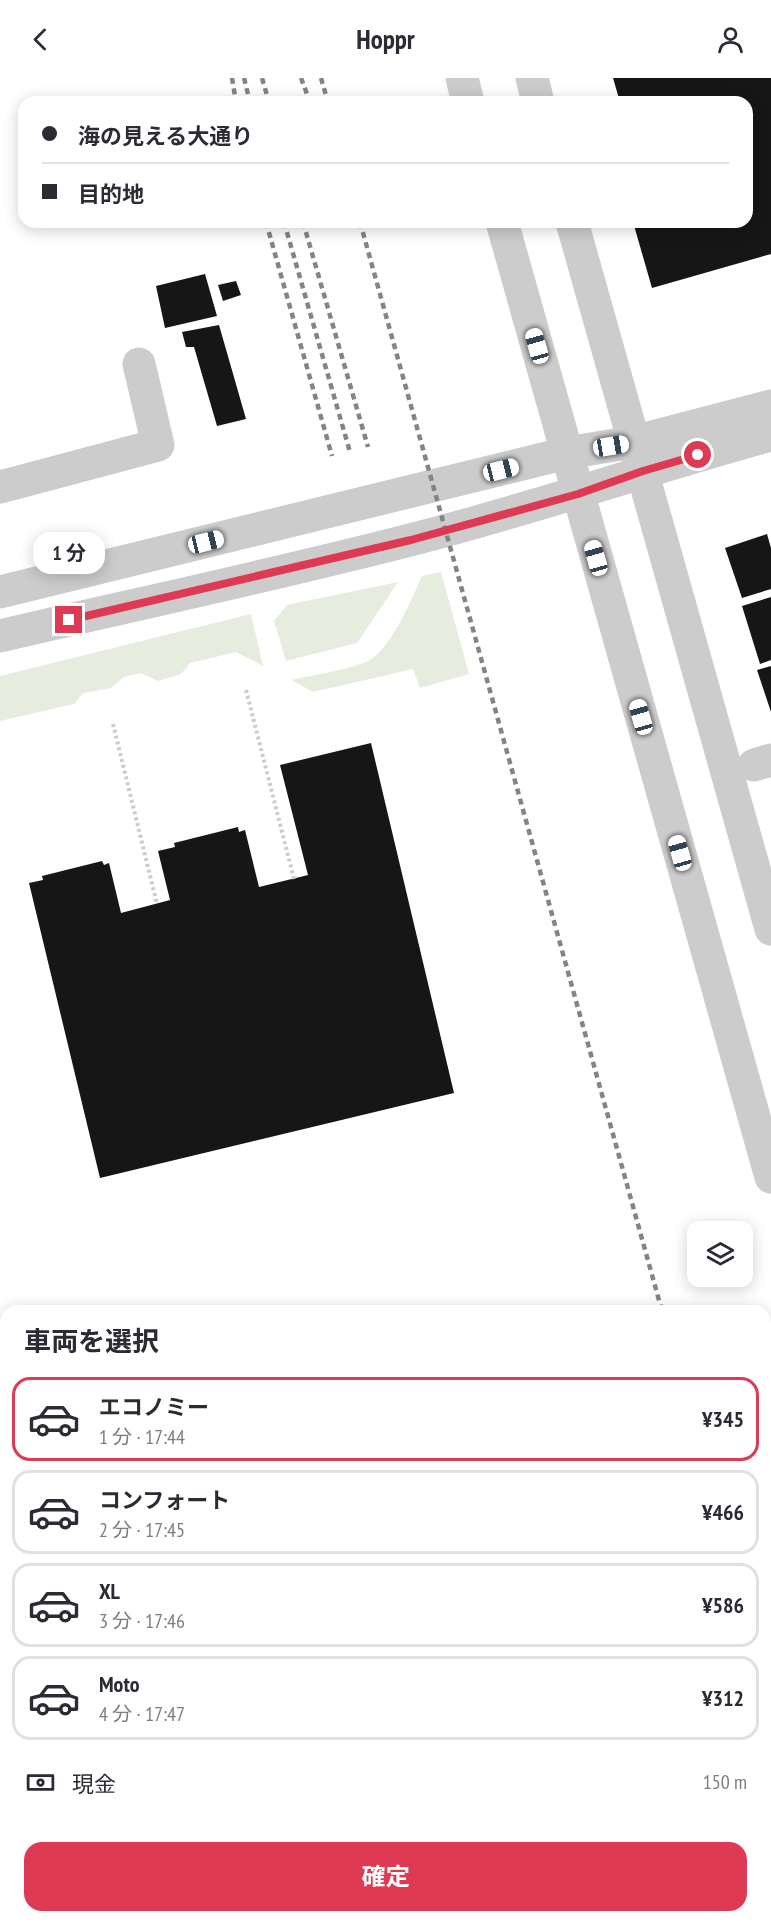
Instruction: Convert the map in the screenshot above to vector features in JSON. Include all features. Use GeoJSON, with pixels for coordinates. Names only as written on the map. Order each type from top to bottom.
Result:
{"type":"FeatureCollection","features":[{"type":"Feature","properties":{"kind":"street"},"geometry":{"type":"LineString","coordinates":[[462,78],[466,96]]}},
{"type":"Feature","properties":{"kind":"street"},"geometry":{"type":"LineString","coordinates":[[532,78],[536,96]]}},
{"type":"Feature","properties":{"kind":"street"},"geometry":{"type":"LineString","coordinates":[[504,228],[771,1177]]}},
{"type":"Feature","properties":{"kind":"street"},"geometry":{"type":"LineString","coordinates":[[574,228],[771,929]]}},
{"type":"Feature","properties":{"kind":"street"},"geometry":{"type":"LineString","coordinates":[[0,487],[158,445],[139,364]]}},
{"type":"Feature","properties":{"kind":"street"},"geometry":{"type":"LineString","coordinates":[[0,636],[411,540],[578,494],[638,457],[771,406]]}},
{"type":"Feature","properties":{"kind":"street"},"geometry":{"type":"LineString","coordinates":[[0,592],[567,453],[638,457],[771,435]]}},
{"type":"Feature","properties":{"kind":"path"},"geometry":{"type":"LineString","coordinates":[[246,690],[294,879]]}},
{"type":"Feature","properties":{"kind":"path"},"geometry":{"type":"LineString","coordinates":[[113,724],[157,904]]}},
{"type":"Feature","properties":{"kind":"shaded area"},"geometry":{"type":"Polygon","coordinates":[[[441,572],[469,674],[420,688],[413,669],[313,692],[292,680],[348,668],[366,662],[375,656],[399,624],[422,576],[441,572]]]}},
{"type":"Feature","properties":{"kind":"shaded area"},"geometry":{"type":"Polygon","coordinates":[[[398,582],[357,643],[286,661],[274,621],[287,605],[398,582]]]}},
{"type":"Feature","properties":{"kind":"shaded area"},"geometry":{"type":"Polygon","coordinates":[[[251,614],[263,666],[236,652],[190,663],[181,674],[158,681],[141,673],[124,677],[111,688],[83,693],[74,704],[0,721],[0,676],[251,614]]]}},
{"type":"Feature","properties":{"kind":"building"},"geometry":{"type":"Polygon","coordinates":[[[613,78],[771,78],[771,254],[652,288],[635,228],[753,228],[753,96],[618,96],[613,78]]]}},
{"type":"Feature","properties":{"kind":"building"},"geometry":{"type":"Polygon","coordinates":[[[205,274],[217,316],[165,328],[156,286],[205,274]]]}},
{"type":"Feature","properties":{"kind":"building"},"geometry":{"type":"Polygon","coordinates":[[[236,281],[241,295],[223,301],[218,285],[236,281]]]}},
{"type":"Feature","properties":{"kind":"building"},"geometry":{"type":"Polygon","coordinates":[[[219,325],[246,419],[217,426],[194,347],[186,347],[182,332],[219,325]]]}},
{"type":"Feature","properties":{"kind":"building"},"geometry":{"type":"Polygon","coordinates":[[[767,534],[771,548],[771,589],[742,598],[725,548],[767,534]]]}},
{"type":"Feature","properties":{"kind":"building"},"geometry":{"type":"Polygon","coordinates":[[[771,597],[771,660],[760,664],[742,606],[771,597]]]}},
{"type":"Feature","properties":{"kind":"building"},"geometry":{"type":"Polygon","coordinates":[[[771,666],[771,712],[757,670],[771,666]]]}},
{"type":"Feature","properties":{"kind":"building"},"geometry":{"type":"Polygon","coordinates":[[[371,743],[454,1093],[100,1178],[29,883],[43,880],[42,876],[102,861],[104,865],[109,863],[121,913],[170,900],[158,851],[175,847],[174,843],[238,827],[239,832],[245,830],[259,887],[308,875],[280,765],[371,743]]]}},
{"type":"Feature","properties":{"kind":"railway"},"geometry":{"type":"LineString","coordinates":[[232,78],[235,96]]}},
{"type":"Feature","properties":{"kind":"railway"},"geometry":{"type":"LineString","coordinates":[[244,78],[248,96]]}},
{"type":"Feature","properties":{"kind":"railway"},"geometry":{"type":"LineString","coordinates":[[262,78],[267,96]]}},
{"type":"Feature","properties":{"kind":"railway"},"geometry":{"type":"LineString","coordinates":[[301,78],[308,96]]}},
{"type":"Feature","properties":{"kind":"railway"},"geometry":{"type":"LineString","coordinates":[[321,78],[326,96]]}},
{"type":"Feature","properties":{"kind":"railway"},"geometry":{"type":"LineString","coordinates":[[268,228],[332,456]]}},
{"type":"Feature","properties":{"kind":"railway"},"geometry":{"type":"LineString","coordinates":[[286,228],[350,452]]}},
{"type":"Feature","properties":{"kind":"railway"},"geometry":{"type":"LineString","coordinates":[[305,228],[368,447]]}},
{"type":"Feature","properties":{"kind":"railway"},"geometry":{"type":"LineString","coordinates":[[362,228],[660,1305]]}},
{"type":"Feature","properties":{"kind":"route"},"geometry":{"type":"LineString","coordinates":[[69,620],[411,540],[578,494],[698,455]]}}]}
